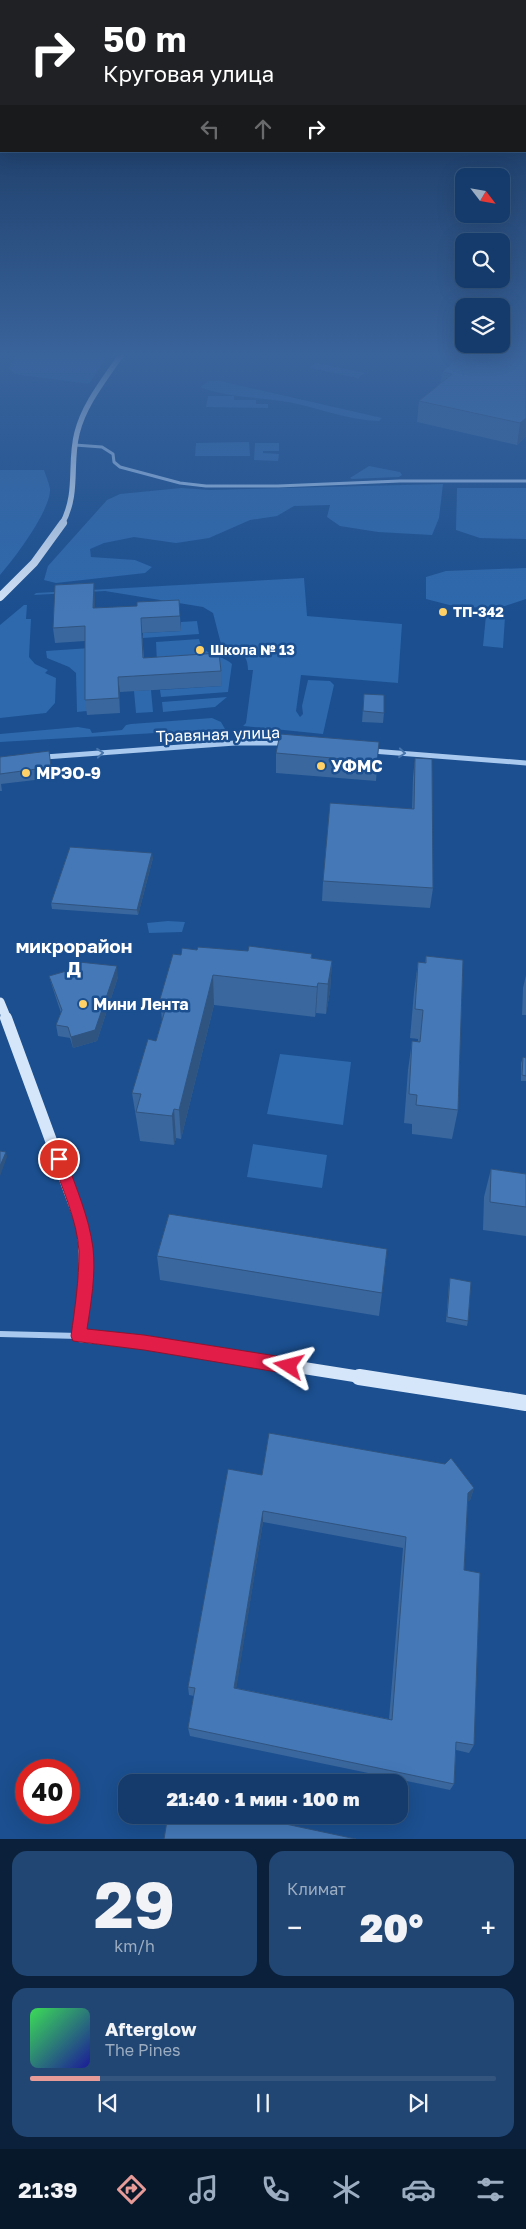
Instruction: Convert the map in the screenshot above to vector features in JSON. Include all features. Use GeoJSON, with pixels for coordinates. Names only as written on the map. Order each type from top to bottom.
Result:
{"type":"FeatureCollection","features":[{"type":"Feature","properties":{"kind":"street"},"geometry":{"type":"LineString","coordinates":[[0,597],[44,550],[65,517],[73,493],[76,441]]}},
{"type":"Feature","properties":{"kind":"street"},"geometry":{"type":"LineString","coordinates":[[75,445],[102,447],[113,454],[114,462],[120,467],[180,483],[206,486],[278,486],[400,481],[526,481]]}},
{"type":"Feature","properties":{"kind":"street","name":"Травяная улица"},"geometry":{"type":"LineString","coordinates":[[43,757],[235,743],[292,744]]}},
{"type":"Feature","properties":{"kind":"street"},"geometry":{"type":"LineString","coordinates":[[371,751],[526,763]]}},
{"type":"Feature","properties":{"kind":"street"},"geometry":{"type":"LineString","coordinates":[[0,1002],[82,1225],[86,1270],[79,1336]]}},
{"type":"Feature","properties":{"kind":"street"},"geometry":{"type":"LineString","coordinates":[[0,1334],[79,1336],[144,1343],[526,1403]]}},
{"type":"Feature","properties":{"kind":"shaded area"},"geometry":{"type":"Polygon","coordinates":[[[249,442],[250,456],[195,456],[196,443],[249,442]]]}},
{"type":"Feature","properties":{"kind":"shaded area"},"geometry":{"type":"Polygon","coordinates":[[[255,443],[279,443],[279,451],[263,451],[263,453],[279,454],[278,461],[254,460],[255,443]]]}},
{"type":"Feature","properties":{"kind":"shaded area"},"geometry":{"type":"Polygon","coordinates":[[[369,466],[400,472],[402,475],[399,477],[350,478],[369,466]]]}},
{"type":"Feature","properties":{"kind":"shaded area"},"geometry":{"type":"Polygon","coordinates":[[[0,470],[44,470],[50,489],[45,509],[14,558],[0,575],[0,470]]]}},
{"type":"Feature","properties":{"kind":"shaded area"},"geometry":{"type":"Polygon","coordinates":[[[443,484],[439,518],[432,535],[378,532],[340,526],[327,517],[330,505],[294,506],[277,516],[250,520],[209,538],[176,543],[134,537],[104,543],[90,549],[91,557],[135,560],[152,567],[145,573],[56,583],[44,580],[48,566],[107,500],[120,494],[181,488],[210,490],[443,484]]]}},
{"type":"Feature","properties":{"kind":"shaded area"},"geometry":{"type":"Polygon","coordinates":[[[457,488],[526,488],[526,539],[480,538],[456,530],[457,488]]]}},
{"type":"Feature","properties":{"kind":"shaded area"},"geometry":{"type":"Polygon","coordinates":[[[526,568],[526,599],[505,606],[461,608],[426,599],[426,577],[446,571],[526,568]]]}},
{"type":"Feature","properties":{"kind":"shaded area"},"geometry":{"type":"Polygon","coordinates":[[[304,578],[307,616],[402,624],[398,683],[301,675],[296,711],[300,717],[303,714],[302,706],[308,680],[330,681],[334,685],[323,734],[243,726],[246,723],[253,670],[248,670],[243,655],[221,644],[213,613],[203,607],[105,591],[34,595],[36,593],[304,578]]]}},
{"type":"Feature","properties":{"kind":"shaded area"},"geometry":{"type":"Polygon","coordinates":[[[24,605],[27,605],[26,619],[31,619],[29,657],[35,664],[48,670],[45,673],[56,678],[55,703],[46,713],[0,718],[0,625],[24,605]]]}},
{"type":"Feature","properties":{"kind":"shaded area"},"geometry":{"type":"Polygon","coordinates":[[[486,615],[505,617],[503,648],[483,646],[486,615]]]}},
{"type":"Feature","properties":{"kind":"shaded area"},"geometry":{"type":"Polygon","coordinates":[[[197,621],[199,634],[143,638],[143,633],[181,631],[181,622],[197,621]]]}},
{"type":"Feature","properties":{"kind":"shaded area"},"geometry":{"type":"Polygon","coordinates":[[[199,639],[204,649],[232,664],[228,692],[161,697],[160,690],[222,686],[219,668],[157,664],[156,642],[199,639]]]}},
{"type":"Feature","properties":{"kind":"shaded area"},"geometry":{"type":"Polygon","coordinates":[[[105,647],[87,711],[77,712],[76,673],[69,667],[47,658],[46,651],[105,647]]]}},
{"type":"Feature","properties":{"kind":"shaded area"},"geometry":{"type":"Polygon","coordinates":[[[151,690],[153,712],[136,713],[134,691],[151,690]]]}},
{"type":"Feature","properties":{"kind":"shaded area"},"geometry":{"type":"Polygon","coordinates":[[[227,697],[215,707],[163,712],[162,702],[227,697]]]}},
{"type":"Feature","properties":{"kind":"shaded area"},"geometry":{"type":"Polygon","coordinates":[[[212,718],[221,722],[225,729],[0,742],[0,734],[78,727],[90,729],[92,733],[122,730],[126,725],[131,724],[212,718]]]}},
{"type":"Feature","properties":{"kind":"shaded area"},"geometry":{"type":"Polygon","coordinates":[[[185,922],[182,932],[149,933],[147,923],[185,922]]]}},
{"type":"Feature","properties":{"kind":"shaded area"},"geometry":{"type":"Polygon","coordinates":[[[280,1054],[351,1062],[343,1125],[267,1114],[280,1054]]]}},
{"type":"Feature","properties":{"kind":"shaded area"},"geometry":{"type":"Polygon","coordinates":[[[253,1144],[327,1155],[322,1188],[247,1177],[253,1144]]]}},
{"type":"Feature","properties":{"kind":"building"},"geometry":{"type":"Polygon","coordinates":[[[94,583],[93,608],[137,606],[137,602],[179,600],[180,616],[141,618],[143,658],[219,653],[221,671],[118,677],[119,698],[85,700],[85,626],[53,628],[55,585],[94,583]]]}},
{"type":"Feature","properties":{"kind":"building"},"geometry":{"type":"Polygon","coordinates":[[[364,694],[384,695],[384,713],[363,711],[364,694]]]}},
{"type":"Feature","properties":{"kind":"building"},"geometry":{"type":"Polygon","coordinates":[[[280,734],[379,742],[377,762],[276,753],[280,734]]]}},
{"type":"Feature","properties":{"kind":"building"},"geometry":{"type":"Polygon","coordinates":[[[49,751],[51,767],[0,774],[0,757],[49,751]]]}},
{"type":"Feature","properties":{"kind":"building"},"geometry":{"type":"Polygon","coordinates":[[[415,758],[432,759],[433,888],[323,881],[330,803],[414,809],[415,758]]]}},
{"type":"Feature","properties":{"kind":"building"},"geometry":{"type":"Polygon","coordinates":[[[70,847],[152,853],[137,910],[51,903],[70,847]]]}},
{"type":"Feature","properties":{"kind":"building"},"geometry":{"type":"Polygon","coordinates":[[[249,946],[312,954],[311,958],[332,961],[328,984],[318,983],[317,987],[213,975],[179,1110],[174,1109],[172,1116],[136,1112],[141,1094],[132,1093],[148,1039],[156,1041],[168,1000],[160,999],[173,954],[181,955],[182,948],[197,950],[198,947],[248,951],[249,946]]]}},
{"type":"Feature","properties":{"kind":"building"},"geometry":{"type":"Polygon","coordinates":[[[426,956],[463,960],[458,1110],[416,1105],[417,1095],[409,1094],[412,1041],[420,1042],[423,1010],[415,1009],[418,962],[426,963],[426,956]]]}},
{"type":"Feature","properties":{"kind":"building","name":"Мини Лента"},"geometry":{"type":"Polygon","coordinates":[[[79,962],[117,966],[95,1030],[71,1037],[68,1027],[56,1025],[62,1010],[49,976],[77,968],[79,962]]]}},
{"type":"Feature","properties":{"kind":"building"},"geometry":{"type":"Polygon","coordinates":[[[523,1057],[526,1058],[526,1076],[522,1075],[523,1057]]]}},
{"type":"Feature","properties":{"kind":"building"},"geometry":{"type":"Polygon","coordinates":[[[0,1151],[6,1152],[0,1166],[0,1151]]]}},
{"type":"Feature","properties":{"kind":"building"},"geometry":{"type":"Polygon","coordinates":[[[491,1169],[526,1174],[526,1207],[490,1202],[491,1169]]]}},
{"type":"Feature","properties":{"kind":"building"},"geometry":{"type":"Polygon","coordinates":[[[169,1214],[387,1249],[382,1293],[157,1256],[169,1214]]]}},
{"type":"Feature","properties":{"kind":"building"},"geometry":{"type":"Polygon","coordinates":[[[450,1278],[471,1282],[468,1321],[447,1317],[450,1278]]]}},
{"type":"Feature","properties":{"kind":"building"},"geometry":{"type":"Polygon","coordinates":[[[269,1433],[445,1464],[451,1458],[474,1488],[468,1493],[464,1570],[480,1573],[474,1745],[456,1742],[454,1784],[188,1728],[195,1688],[188,1687],[228,1469],[262,1475],[269,1433]],[[263,1511],[234,1688],[392,1720],[406,1537],[263,1511]]]}},
{"type":"Feature","properties":{"kind":"building"},"geometry":{"type":"Polygon","coordinates":[[[166,1824],[285,1824],[356,1839],[164,1839],[166,1824]]]}},
{"type":"Feature","properties":{"kind":"place","name":"ТП-342"},"geometry":{"type":"Point","coordinates":[443,612]}},
{"type":"Feature","properties":{"kind":"place","name":"Школа № 13"},"geometry":{"type":"Point","coordinates":[200,650]}},
{"type":"Feature","properties":{"kind":"place","name":"УФМС"},"geometry":{"type":"Point","coordinates":[321,766]}},
{"type":"Feature","properties":{"kind":"place","name":"МРЭО-9"},"geometry":{"type":"Point","coordinates":[26,773]}},
{"type":"Feature","properties":{"kind":"place","name":"Мини Лента"},"geometry":{"type":"Point","coordinates":[83,1004]}},
{"type":"Feature","properties":{"kind":"district","name":"микрорайон Д"},"geometry":{"type":"Point","coordinates":[74,957]}},
{"type":"Feature","properties":{"kind":"route"},"geometry":{"type":"LineString","coordinates":[[59,1159],[82,1225],[86,1250],[85,1294],[79,1336],[144,1343],[289,1366]]}}]}
